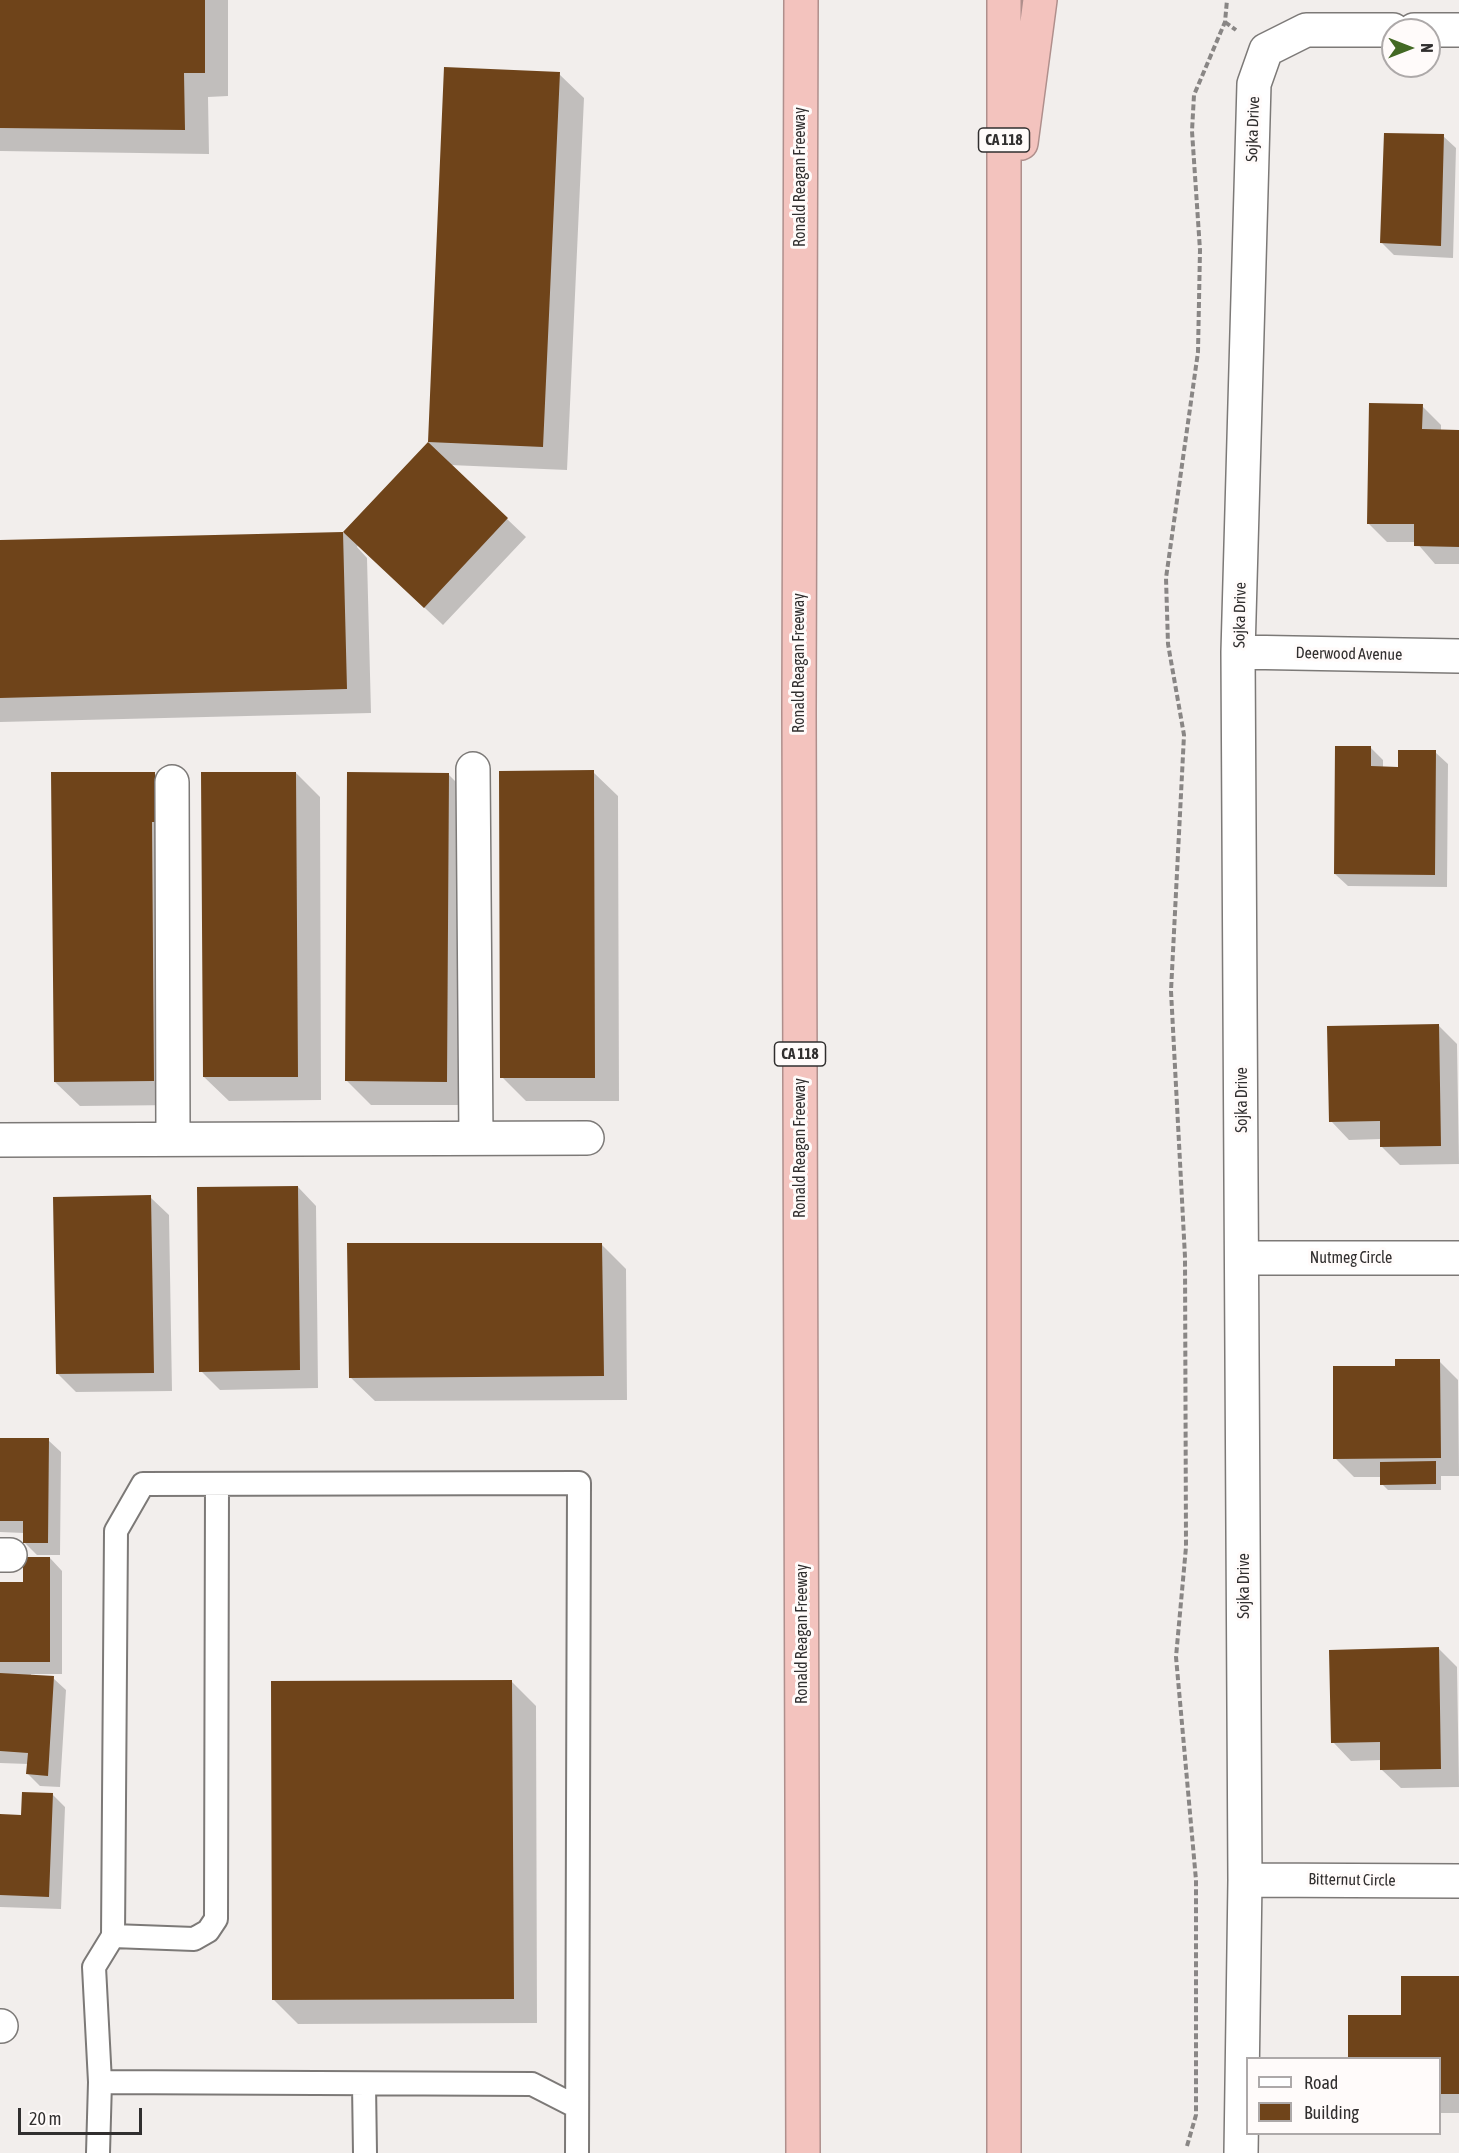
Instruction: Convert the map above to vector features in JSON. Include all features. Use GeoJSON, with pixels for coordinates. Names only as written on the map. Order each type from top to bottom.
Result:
{"type":"FeatureCollection","features":[{"type":"Feature","properties":{"kind":"highway","name":"Ronald Reagan Freeway"},"geometry":{"type":"LineString","coordinates":[[801,0],[799,747],[803,2153]]}},
{"type":"Feature","properties":{"kind":"highway","name":"CA 118"},"geometry":{"type":"LineString","coordinates":[[1004,0],[1004,2153]]}},
{"type":"Feature","properties":{"kind":"highway"},"geometry":{"type":"LineString","coordinates":[[1004,279],[1040,0]]}},
{"type":"Feature","properties":{"kind":"street","name":"Sojka Drive"},"geometry":{"type":"LineString","coordinates":[[1241,2153],[1245,1880],[1238,652],[1254,84],[1266,50],[1306,30],[1381,30]]}},
{"type":"Feature","properties":{"kind":"street"},"geometry":{"type":"LineString","coordinates":[[1441,30],[1459,30]]}},
{"type":"Feature","properties":{"kind":"street","name":"Deerwood Avenue"},"geometry":{"type":"LineString","coordinates":[[1238,652],[1459,656]]}},
{"type":"Feature","properties":{"kind":"street"},"geometry":{"type":"LineString","coordinates":[[474,769],[476,1138]]}},
{"type":"Feature","properties":{"kind":"street"},"geometry":{"type":"LineString","coordinates":[[172,783],[173,1139]]}},
{"type":"Feature","properties":{"kind":"street"},"geometry":{"type":"LineString","coordinates":[[0,1140],[587,1138]]}},
{"type":"Feature","properties":{"kind":"street","name":"Nutmeg Circle"},"geometry":{"type":"LineString","coordinates":[[1243,1258],[1459,1258]]}},
{"type":"Feature","properties":{"kind":"street","name":"Bitternut Circle"},"geometry":{"type":"LineString","coordinates":[[1245,1880],[1459,1881]]}},
{"type":"Feature","properties":{"kind":"lane"},"geometry":{"type":"LineString","coordinates":[[98,2153],[100,2082],[94,1967],[113,1936],[116,1531],[143,1484],[579,1483],[577,2153]]}},
{"type":"Feature","properties":{"kind":"lane"},"geometry":{"type":"LineString","coordinates":[[113,1936],[194,1939],[208,1931],[216,1919],[217,1484]]}},
{"type":"Feature","properties":{"kind":"lane"},"geometry":{"type":"LineString","coordinates":[[100,2082],[532,2084],[577,2107]]}},
{"type":"Feature","properties":{"kind":"lane"},"geometry":{"type":"LineString","coordinates":[[364,2084],[365,2153]]}},
{"type":"Feature","properties":{"kind":"path"},"geometry":{"type":"LineString","coordinates":[[1186,2146],[1196,2115],[1196,1880],[1176,1657],[1186,1547],[1185,1257],[1171,990],[1184,735],[1168,644],[1166,579],[1198,352],[1200,250],[1192,131],[1194,95],[1225,22],[1227,0]]}},
{"type":"Feature","properties":{"kind":"building"},"geometry":{"type":"Polygon","coordinates":[[[0,0],[205,0],[205,73],[184,73],[185,130],[0,128],[0,0]]]}},
{"type":"Feature","properties":{"kind":"building"},"geometry":{"type":"Polygon","coordinates":[[[444,67],[560,72],[543,447],[428,442],[444,67]]]}},
{"type":"Feature","properties":{"kind":"building"},"geometry":{"type":"Polygon","coordinates":[[[1384,133],[1444,134],[1441,246],[1380,243],[1384,133]]]}},
{"type":"Feature","properties":{"kind":"building"},"geometry":{"type":"Polygon","coordinates":[[[1369,403],[1423,404],[1422,429],[1459,430],[1459,547],[1414,546],[1414,524],[1367,524],[1369,403]]]}},
{"type":"Feature","properties":{"kind":"building"},"geometry":{"type":"Polygon","coordinates":[[[428,442],[508,518],[424,608],[343,532],[428,442]]]}},
{"type":"Feature","properties":{"kind":"building"},"geometry":{"type":"Polygon","coordinates":[[[343,532],[347,689],[0,698],[0,540],[343,532]]]}},
{"type":"Feature","properties":{"kind":"building"},"geometry":{"type":"Polygon","coordinates":[[[1335,746],[1371,746],[1371,766],[1398,767],[1398,750],[1436,750],[1435,875],[1334,874],[1335,746]]]}},
{"type":"Feature","properties":{"kind":"building"},"geometry":{"type":"Polygon","coordinates":[[[594,770],[595,1078],[500,1078],[499,771],[594,770]]]}},
{"type":"Feature","properties":{"kind":"building"},"geometry":{"type":"Polygon","coordinates":[[[51,772],[155,772],[155,822],[152,822],[154,1081],[54,1082],[51,772]]]}},
{"type":"Feature","properties":{"kind":"building"},"geometry":{"type":"Polygon","coordinates":[[[201,772],[296,772],[298,1077],[203,1077],[201,772]]]}},
{"type":"Feature","properties":{"kind":"building"},"geometry":{"type":"Polygon","coordinates":[[[347,772],[449,773],[447,1082],[345,1081],[347,772]]]}},
{"type":"Feature","properties":{"kind":"building"},"geometry":{"type":"Polygon","coordinates":[[[1439,1024],[1441,1146],[1380,1147],[1380,1121],[1329,1122],[1327,1026],[1439,1024]]]}},
{"type":"Feature","properties":{"kind":"building"},"geometry":{"type":"Polygon","coordinates":[[[298,1186],[300,1370],[199,1372],[197,1187],[298,1186]]]}},
{"type":"Feature","properties":{"kind":"building"},"geometry":{"type":"Polygon","coordinates":[[[151,1195],[154,1373],[56,1374],[53,1197],[151,1195]]]}},
{"type":"Feature","properties":{"kind":"building"},"geometry":{"type":"Polygon","coordinates":[[[347,1243],[602,1243],[604,1376],[349,1378],[347,1243]]]}},
{"type":"Feature","properties":{"kind":"building"},"geometry":{"type":"Polygon","coordinates":[[[1395,1359],[1440,1359],[1441,1458],[1333,1459],[1333,1366],[1395,1366],[1395,1359]]]}},
{"type":"Feature","properties":{"kind":"building"},"geometry":{"type":"Polygon","coordinates":[[[0,1438],[49,1438],[48,1543],[23,1543],[23,1521],[0,1521],[0,1438]]]}},
{"type":"Feature","properties":{"kind":"building"},"geometry":{"type":"Polygon","coordinates":[[[1436,1461],[1436,1484],[1380,1485],[1380,1462],[1436,1461]]]}},
{"type":"Feature","properties":{"kind":"building"},"geometry":{"type":"Polygon","coordinates":[[[23,1557],[50,1557],[50,1662],[0,1662],[0,1582],[23,1582],[23,1557]]]}},
{"type":"Feature","properties":{"kind":"building"},"geometry":{"type":"Polygon","coordinates":[[[1439,1647],[1441,1769],[1380,1770],[1380,1742],[1331,1743],[1329,1650],[1439,1647]]]}},
{"type":"Feature","properties":{"kind":"building"},"geometry":{"type":"Polygon","coordinates":[[[0,1673],[54,1676],[48,1776],[26,1774],[28,1753],[0,1751],[0,1673]]]}},
{"type":"Feature","properties":{"kind":"building"},"geometry":{"type":"Polygon","coordinates":[[[512,1680],[514,1999],[272,2000],[271,1681],[512,1680]]]}},
{"type":"Feature","properties":{"kind":"building"},"geometry":{"type":"Polygon","coordinates":[[[22,1792],[53,1793],[49,1897],[0,1895],[0,1814],[21,1815],[22,1792]]]}},
{"type":"Feature","properties":{"kind":"building"},"geometry":{"type":"Polygon","coordinates":[[[1401,1976],[1459,1976],[1459,2094],[1441,2094],[1441,2057],[1348,2057],[1348,2015],[1401,2015],[1401,1976]]]}}]}
